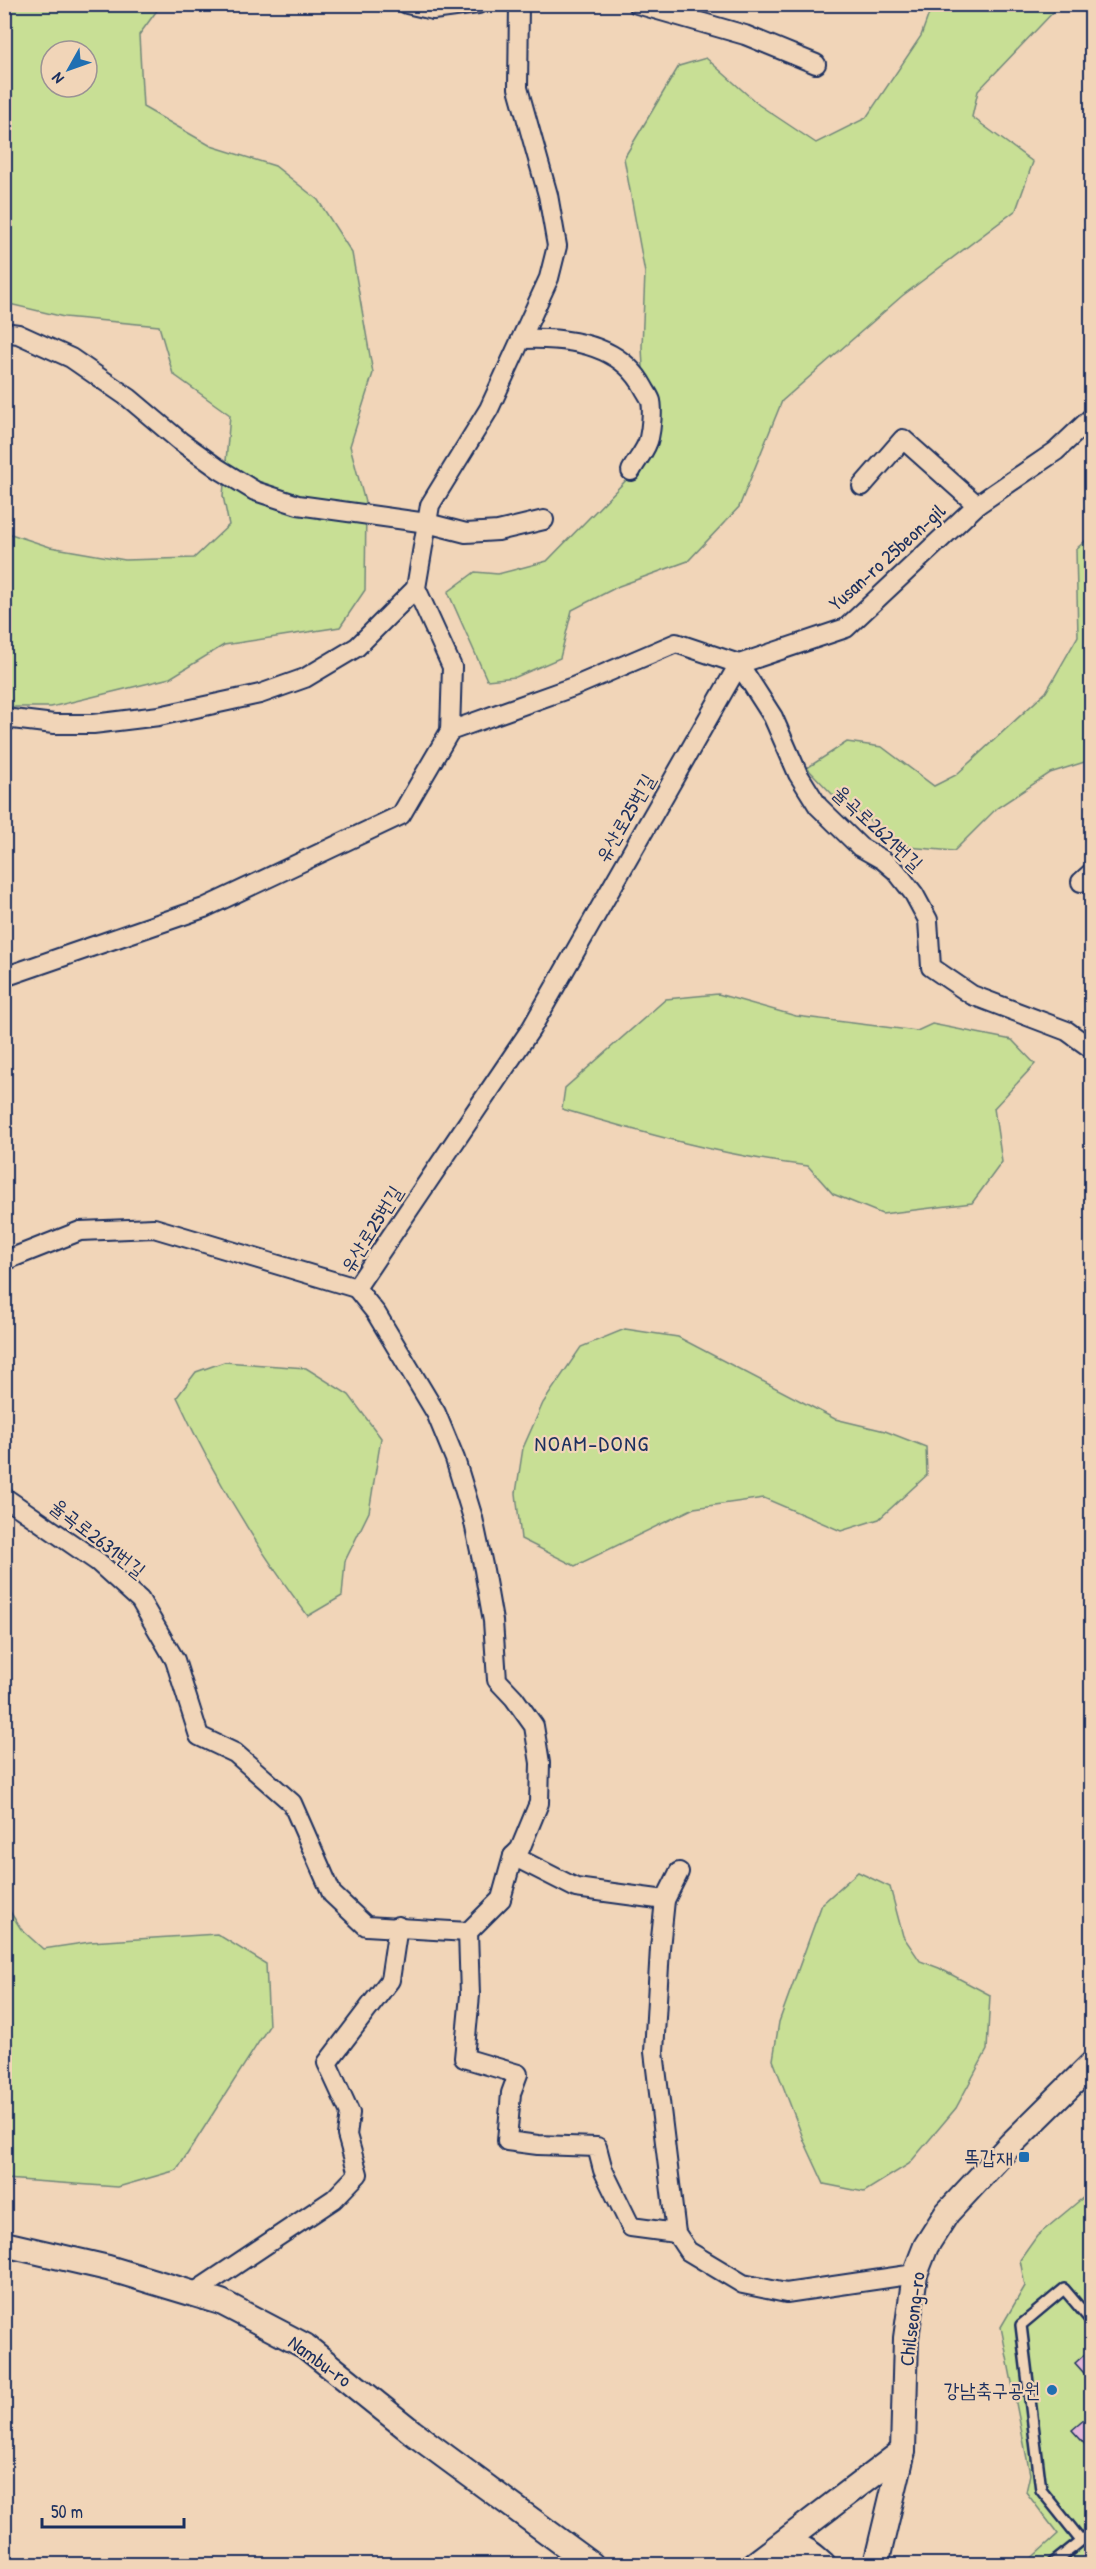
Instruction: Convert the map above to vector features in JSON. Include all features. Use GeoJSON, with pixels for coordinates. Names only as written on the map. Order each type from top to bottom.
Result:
{"type":"FeatureCollection","features":[{"type":"Feature","properties":{"kind":"street"},"geometry":{"type":"LineString","coordinates":[[407,4],[433,10],[478,4]]}},
{"type":"Feature","properties":{"kind":"street"},"geometry":{"type":"LineString","coordinates":[[4,977],[204,908],[401,815],[450,731],[452,667],[416,588],[430,505],[489,409],[549,278],[557,246],[548,195],[518,88],[519,4]]}},
{"type":"Feature","properties":{"kind":"street"},"geometry":{"type":"LineString","coordinates":[[637,4],[745,34],[816,64]]}},
{"type":"Feature","properties":{"kind":"street"},"geometry":{"type":"LineString","coordinates":[[4,332],[18,334],[71,358],[129,398],[203,458],[255,491],[298,505],[427,523],[466,533],[498,531],[544,520]]}},
{"type":"Feature","properties":{"kind":"street"},"geometry":{"type":"LineString","coordinates":[[522,339],[552,338],[575,341],[602,350],[624,362],[639,378],[651,401],[649,440],[631,471]]}},
{"type":"Feature","properties":{"kind":"street","name":"Yusan-ro 25beon-gil"},"geometry":{"type":"LineString","coordinates":[[739,664],[846,628],[977,505],[1056,451],[1092,417]]}},
{"type":"Feature","properties":{"kind":"street"},"geometry":{"type":"LineString","coordinates":[[862,486],[903,439],[977,505]]}},
{"type":"Feature","properties":{"kind":"street"},"geometry":{"type":"LineString","coordinates":[[4,718],[54,724],[93,724],[159,716],[260,694],[305,678],[357,647],[416,588]]}},
{"type":"Feature","properties":{"kind":"street"},"geometry":{"type":"LineString","coordinates":[[450,731],[573,687],[676,643],[739,664]]}},
{"type":"Feature","properties":{"kind":"street","name":"율곡로2621번길"},"geometry":{"type":"LineString","coordinates":[[739,664],[773,717],[798,774],[818,806],[860,847],[896,870],[914,894],[928,920],[931,967],[972,995],[1067,1031],[1092,1049]]}},
{"type":"Feature","properties":{"kind":"street","name":"유산로25번길"},"geometry":{"type":"LineString","coordinates":[[513,1856],[520,1849],[539,1803],[540,1763],[534,1726],[514,1698],[497,1680],[493,1621],[484,1570],[473,1518],[455,1459],[436,1413],[376,1313],[356,1288],[531,1029],[739,664]]}},
{"type":"Feature","properties":{"kind":"street"},"geometry":{"type":"LineString","coordinates":[[4,1261],[80,1231],[154,1228],[356,1288]]}},
{"type":"Feature","properties":{"kind":"street","name":"율곡로2631번길"},"geometry":{"type":"LineString","coordinates":[[4,1497],[98,1562],[138,1598],[175,1660],[199,1736],[235,1753],[292,1803],[332,1894],[366,1926],[398,1926],[468,1932]]}},
{"type":"Feature","properties":{"kind":"street"},"geometry":{"type":"LineString","coordinates":[[665,1900],[576,1888],[513,1856],[501,1899],[468,1932],[470,1995],[465,2058],[518,2074],[512,2093],[507,2141],[538,2145],[597,2147],[603,2170],[631,2227],[676,2233]]}},
{"type":"Feature","properties":{"kind":"street"},"geometry":{"type":"LineString","coordinates":[[679,1872],[665,1900],[654,2052],[676,2233],[688,2251],[743,2284],[786,2293],[915,2274]]}},
{"type":"Feature","properties":{"kind":"street"},"geometry":{"type":"LineString","coordinates":[[192,2294],[334,2199],[358,2174],[347,2135],[350,2112],[327,2063],[390,1980],[398,1926]]}},
{"type":"Feature","properties":{"kind":"street","name":"Chilseong-ro"},"geometry":{"type":"LineString","coordinates":[[876,2565],[903,2451],[906,2338],[915,2274],[926,2246],[947,2212],[1011,2144],[1092,2064]]}},
{"type":"Feature","properties":{"kind":"street","name":"Nambu-ro"},"geometry":{"type":"LineString","coordinates":[[6,2250],[108,2268],[221,2302],[305,2346],[412,2432],[591,2565]]}},
{"type":"Feature","properties":{"kind":"street"},"geometry":{"type":"LineString","coordinates":[[764,2558],[903,2451]]}},
{"type":"Feature","properties":{"kind":"street"},"geometry":{"type":"LineString","coordinates":[[764,2558],[792,2545],[810,2552],[823,2565]]}},
{"type":"Feature","properties":{"kind":"lane"},"geometry":{"type":"LineString","coordinates":[[1082,2540],[1041,2490],[1021,2325],[1064,2289],[1092,2322]]}},
{"type":"Feature","properties":{"kind":"lane"},"geometry":{"type":"LineString","coordinates":[[1052,2565],[1092,2532]]}},
{"type":"Feature","properties":{"kind":"green space"},"geometry":{"type":"Polygon","coordinates":[[[5,5],[161,5],[139,35],[143,107],[211,146],[275,166],[318,200],[352,253],[373,373],[350,446],[366,506],[365,590],[340,627],[224,645],[170,678],[51,707],[5,707],[5,532],[50,547],[125,560],[194,558],[229,525],[223,496],[230,415],[173,374],[159,326],[64,317],[5,303],[5,5]]]}},
{"type":"Feature","properties":{"kind":"green space"},"geometry":{"type":"Polygon","coordinates":[[[932,5],[1060,5],[978,91],[972,117],[1033,162],[1016,210],[902,296],[782,401],[739,507],[688,561],[619,586],[572,610],[560,658],[516,677],[487,680],[448,592],[475,572],[498,574],[547,561],[633,473],[646,430],[642,347],[645,273],[624,158],[679,66],[706,58],[759,105],[816,143],[866,118],[921,36],[932,5]]]}},
{"type":"Feature","properties":{"kind":"green space"},"geometry":{"type":"Polygon","coordinates":[[[1091,536],[1091,760],[1050,773],[997,808],[954,851],[907,847],[833,795],[807,768],[847,742],[882,747],[934,786],[956,775],[1046,692],[1078,636],[1076,549],[1091,536]]]}},
{"type":"Feature","properties":{"kind":"green space"},"geometry":{"type":"Polygon","coordinates":[[[718,994],[796,1016],[917,1031],[932,1024],[1012,1040],[1035,1064],[994,1108],[1002,1162],[972,1203],[882,1214],[833,1194],[808,1166],[715,1150],[562,1109],[565,1088],[666,999],[718,994]]]}},
{"type":"Feature","properties":{"kind":"green space"},"geometry":{"type":"Polygon","coordinates":[[[625,1329],[678,1337],[835,1419],[885,1431],[926,1447],[927,1475],[879,1519],[841,1531],[764,1498],[694,1508],[575,1566],[521,1539],[516,1493],[523,1448],[543,1403],[581,1347],[625,1329]]]}},
{"type":"Feature","properties":{"kind":"green space"},"geometry":{"type":"Polygon","coordinates":[[[224,1362],[306,1368],[349,1395],[381,1438],[369,1512],[345,1561],[342,1596],[308,1616],[271,1564],[237,1510],[205,1454],[177,1397],[196,1372],[224,1362]]]}},
{"type":"Feature","properties":{"kind":"green space"},"geometry":{"type":"Polygon","coordinates":[[[858,1872],[890,1887],[903,1936],[920,1961],[939,1968],[990,1995],[987,2050],[956,2108],[909,2164],[864,2192],[824,2184],[805,2143],[773,2060],[779,2022],[822,1904],[858,1872]]]}},
{"type":"Feature","properties":{"kind":"green space"},"geometry":{"type":"Polygon","coordinates":[[[4,1902],[21,1929],[43,1949],[90,1942],[217,1934],[266,1964],[269,2026],[177,2170],[118,2187],[5,2179],[4,1902]]]}},
{"type":"Feature","properties":{"kind":"green space","name":"강남축구공원"},"geometry":{"type":"Polygon","coordinates":[[[1091,2191],[1091,2564],[1025,2564],[1058,2534],[1026,2492],[1030,2474],[1001,2327],[1025,2286],[1020,2260],[1037,2236],[1091,2191]]]}},
{"type":"Feature","properties":{"kind":"building"},"geometry":{"type":"Polygon","coordinates":[[[1092,2348],[1092,2382],[1075,2363],[1092,2348]]]}},
{"type":"Feature","properties":{"kind":"building"},"geometry":{"type":"Polygon","coordinates":[[[1092,2413],[1092,2452],[1072,2430],[1092,2413]]]}},
{"type":"Feature","properties":{"kind":"place","name":"똑갑재"},"geometry":{"type":"Point","coordinates":[1024,2157]}},
{"type":"Feature","properties":{"kind":"place","name":"강남축구공원"},"geometry":{"type":"Point","coordinates":[1052,2390]}},
{"type":"Feature","properties":{"kind":"district","name":"NOAM-DONG"},"geometry":{"type":"Point","coordinates":[592,1443]}}]}
